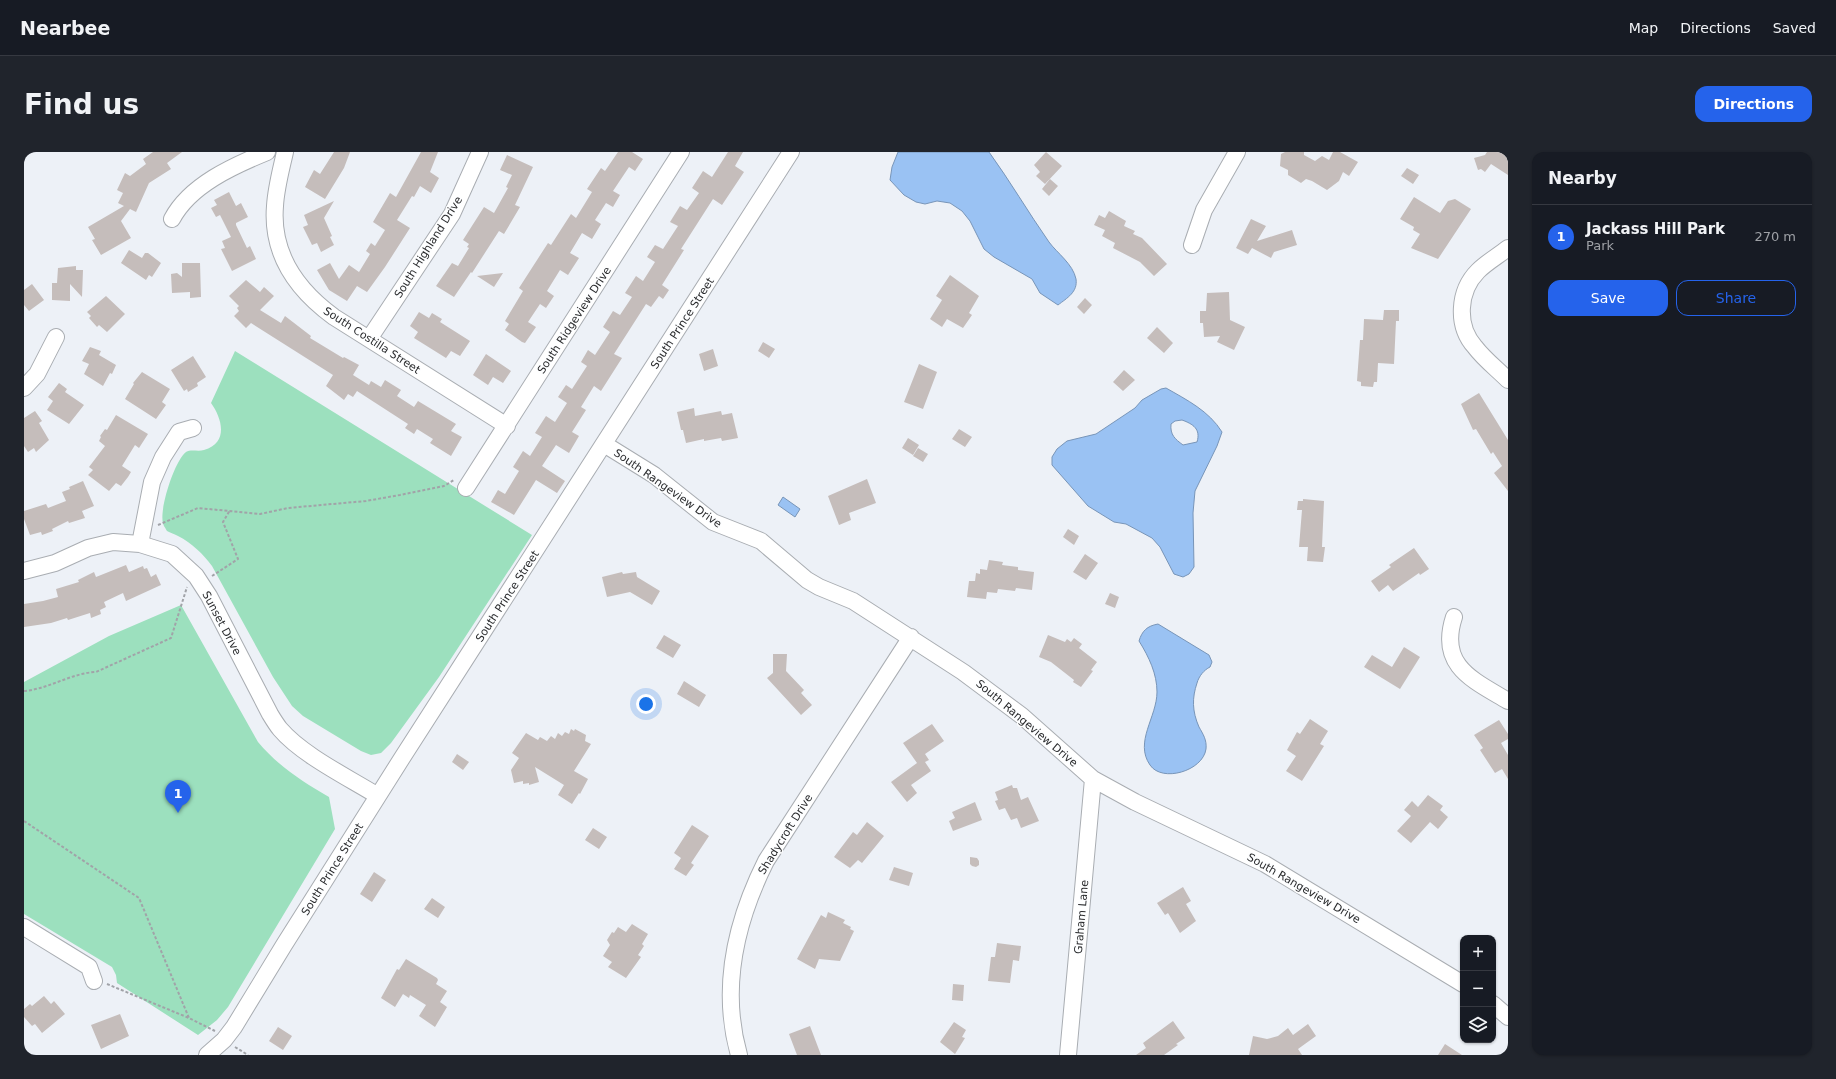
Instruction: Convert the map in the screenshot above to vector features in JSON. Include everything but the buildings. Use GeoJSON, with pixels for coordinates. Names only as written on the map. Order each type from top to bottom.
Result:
{"type":"FeatureCollection","features":[{"type":"Feature","properties":{"kind":"street"},"geometry":{"type":"LineString","coordinates":[[172,219],[178,207],[207,182],[244,162],[267,152]]}},
{"type":"Feature","properties":{"kind":"street","name":"South Costilla Street"},"geometry":{"type":"LineString","coordinates":[[286,152],[277,190],[275,225],[283,257],[303,291],[317,305],[507,426]]}},
{"type":"Feature","properties":{"kind":"street","name":"South Highland Drive"},"geometry":{"type":"LineString","coordinates":[[369,339],[452,214],[480,152]]}},
{"type":"Feature","properties":{"kind":"street","name":"South Ridgeview Drive"},"geometry":{"type":"LineString","coordinates":[[466,488],[681,152]]}},
{"type":"Feature","properties":{"kind":"street","name":"South Prince Street"},"geometry":{"type":"LineString","coordinates":[[207,1055],[234,1028],[284,945],[378,796],[791,152]]}},
{"type":"Feature","properties":{"kind":"street"},"geometry":{"type":"LineString","coordinates":[[1192,245],[1204,210],[1237,152]]}},
{"type":"Feature","properties":{"kind":"street"},"geometry":{"type":"LineString","coordinates":[[1508,248],[1478,271],[1465,291],[1462,306],[1462,321],[1474,346],[1508,380]]}},
{"type":"Feature","properties":{"kind":"street"},"geometry":{"type":"LineString","coordinates":[[24,388],[36,374],[56,337]]}},
{"type":"Feature","properties":{"kind":"street"},"geometry":{"type":"LineString","coordinates":[[147,546],[149,494],[158,468],[179,432],[193,428]]}},
{"type":"Feature","properties":{"kind":"street","name":"South Rangeview Drive"},"geometry":{"type":"LineString","coordinates":[[604,444],[654,475],[713,522],[761,541],[808,580],[819,587],[853,601],[911,637],[963,672],[1004,702],[1093,779],[1135,802],[1266,864],[1460,982]]}},
{"type":"Feature","properties":{"kind":"street","name":"Sunset Drive"},"geometry":{"type":"LineString","coordinates":[[24,571],[55,563],[98,545],[113,542],[147,546],[172,554],[188,567],[209,596],[270,714],[280,729],[296,744],[314,757],[378,796]]}},
{"type":"Feature","properties":{"kind":"street"},"geometry":{"type":"LineString","coordinates":[[1454,617],[1450,633],[1451,647],[1456,663],[1465,674],[1508,701]]}},
{"type":"Feature","properties":{"kind":"street","name":"Shadycroft Drive"},"geometry":{"type":"LineString","coordinates":[[739,1055],[733,1024],[732,974],[736,942],[741,921],[754,886],[766,861],[911,637]]}},
{"type":"Feature","properties":{"kind":"street","name":"Graham Lane"},"geometry":{"type":"LineString","coordinates":[[1068,1055],[1093,779]]}},
{"type":"Feature","properties":{"kind":"street"},"geometry":{"type":"LineString","coordinates":[[24,927],[89,966],[94,981]]}},
{"type":"Feature","properties":{"kind":"street"},"geometry":{"type":"LineString","coordinates":[[1496,1007],[1508,1017]]}},
{"type":"Feature","properties":{"kind":"path"},"geometry":{"type":"LineString","coordinates":[[147,546],[158,525],[198,508],[260,514],[288,508],[366,501],[444,486],[454,480],[466,488]]}},
{"type":"Feature","properties":{"kind":"path"},"geometry":{"type":"LineString","coordinates":[[200,582],[238,559],[223,522],[230,510]]}},
{"type":"Feature","properties":{"kind":"path"},"geometry":{"type":"LineString","coordinates":[[24,691],[36,690],[84,672],[96,672],[171,638],[188,584],[188,567]]}},
{"type":"Feature","properties":{"kind":"path"},"geometry":{"type":"LineString","coordinates":[[24,821],[140,898],[189,1018]]}},
{"type":"Feature","properties":{"kind":"path"},"geometry":{"type":"LineString","coordinates":[[94,981],[112,984],[189,1018],[248,1055]]}},
{"type":"Feature","properties":{"kind":"green space"},"geometry":{"type":"Polygon","coordinates":[[[235,351],[532,535],[439,677],[391,743],[381,753],[371,755],[361,751],[303,716],[292,706],[273,677],[212,566],[193,545],[177,535],[167,531],[163,525],[163,507],[177,464],[186,452],[202,451],[212,447],[220,436],[220,423],[211,403],[235,351]]]}},
{"type":"Feature","properties":{"kind":"green space"},"geometry":{"type":"Polygon","coordinates":[[[181,605],[258,742],[274,759],[291,773],[329,797],[335,829],[228,1007],[217,1020],[198,1035],[117,983],[116,975],[112,967],[24,914],[24,682],[109,636],[181,605]]]}},
{"type":"Feature","properties":{"kind":"water"},"geometry":{"type":"Polygon","coordinates":[[[898,152],[989,152],[1049,242],[1072,268],[1076,279],[1074,291],[1058,305],[1040,293],[1032,279],[994,257],[984,249],[970,221],[962,211],[950,203],[937,201],[925,204],[916,202],[904,195],[890,180],[892,167],[898,152]]]}},
{"type":"Feature","properties":{"kind":"water"},"geometry":{"type":"Polygon","coordinates":[[[1166,388],[1197,407],[1211,418],[1222,432],[1217,446],[1195,491],[1193,513],[1194,567],[1189,574],[1183,577],[1174,574],[1160,547],[1152,538],[1126,524],[1114,522],[1088,506],[1052,465],[1052,457],[1057,449],[1067,441],[1096,434],[1135,408],[1142,400],[1161,389],[1166,388]],[[1182,420],[1175,421],[1171,424],[1171,431],[1183,445],[1197,442],[1198,437],[1197,430],[1193,425],[1182,420]]]}},
{"type":"Feature","properties":{"kind":"water"},"geometry":{"type":"Polygon","coordinates":[[[783,497],[800,509],[795,517],[778,505],[783,497]]]}},
{"type":"Feature","properties":{"kind":"water"},"geometry":{"type":"Polygon","coordinates":[[[1158,624],[1209,655],[1212,662],[1210,667],[1199,678],[1195,689],[1194,699],[1195,715],[1205,740],[1206,749],[1203,757],[1198,763],[1181,772],[1172,774],[1163,773],[1150,765],[1144,747],[1145,738],[1154,711],[1157,685],[1152,666],[1139,641],[1142,634],[1146,630],[1151,626],[1158,624]]]}},
{"type":"Feature","properties":{"kind":"place","name":"Jackass Hill Park"},"geometry":{"type":"Point","coordinates":[178,813]}}]}
